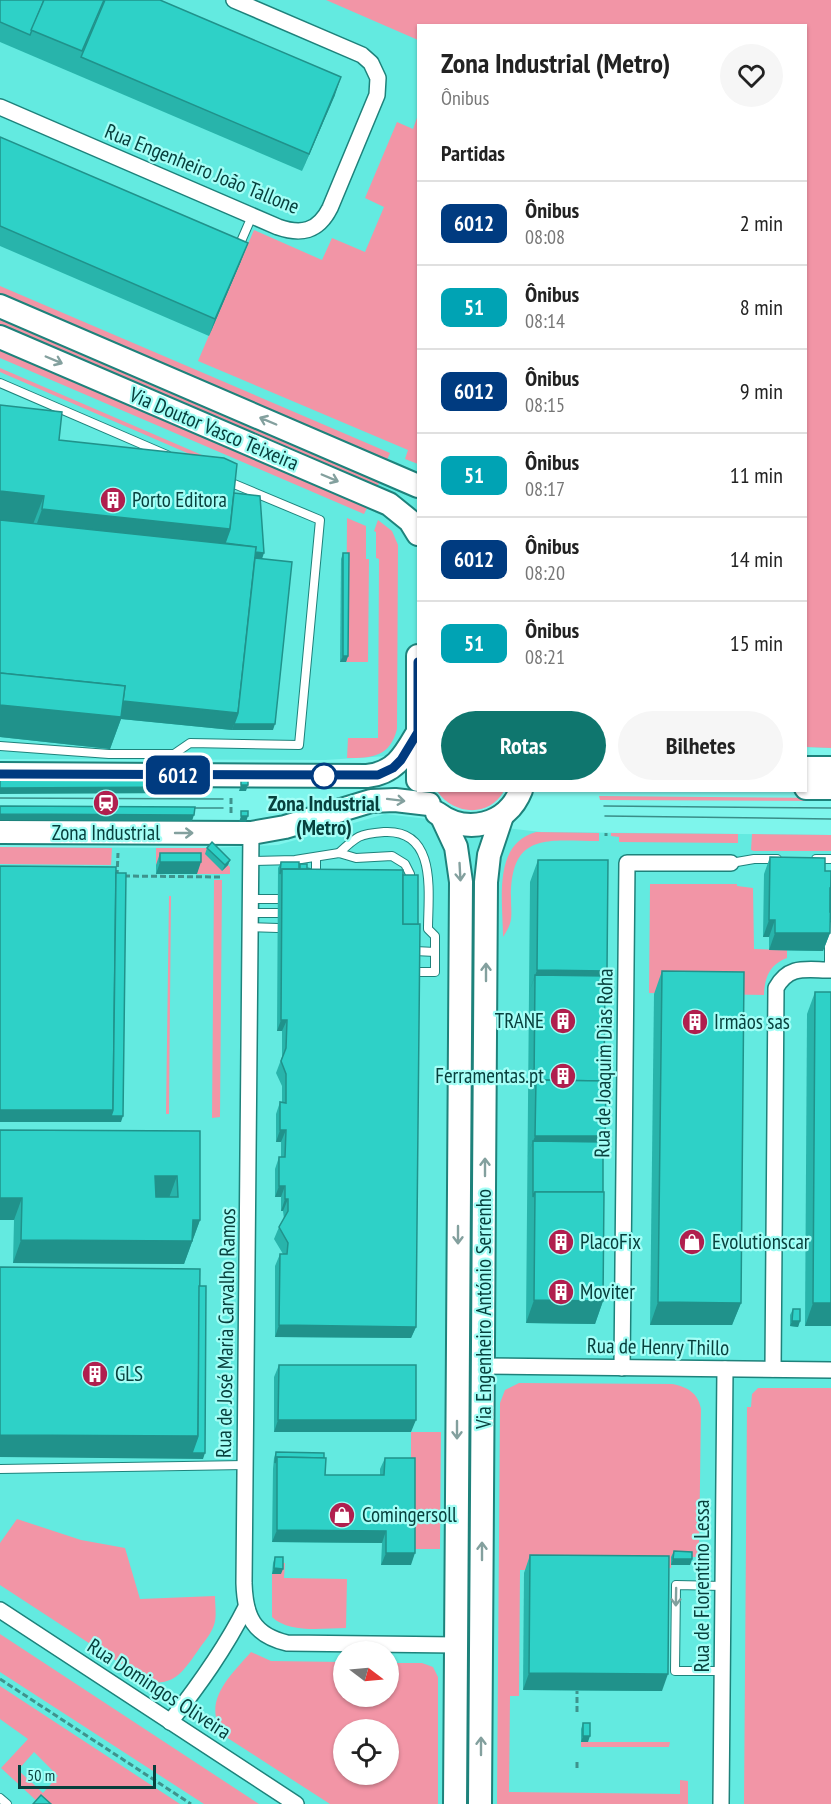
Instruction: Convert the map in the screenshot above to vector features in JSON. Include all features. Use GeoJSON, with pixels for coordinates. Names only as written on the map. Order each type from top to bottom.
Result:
{"type":"FeatureCollection","features":[{"type":"Feature","properties":{"kind":"main road","name":"Via Doutor Vasco Teixeira"},"geometry":{"type":"LineString","coordinates":[[0,306],[417,486]]}},
{"type":"Feature","properties":{"kind":"main road","name":"Via Doutor Vasco Teixeira"},"geometry":{"type":"LineString","coordinates":[[0,337],[389,504],[410,521],[417,532]]}},
{"type":"Feature","properties":{"kind":"main road"},"geometry":{"type":"LineString","coordinates":[[0,774],[368,776],[378,775],[393,768],[401,760],[417,734]]}},
{"type":"Feature","properties":{"kind":"main road"},"geometry":{"type":"LineString","coordinates":[[807,768],[831,768]]}},
{"type":"Feature","properties":{"kind":"main road"},"geometry":{"type":"LineString","coordinates":[[807,788],[831,788]]}},
{"type":"Feature","properties":{"kind":"main road"},"geometry":{"type":"LineString","coordinates":[[0,831],[251,833],[285,827],[371,801],[395,800],[431,804],[454,823],[469,825],[490,822],[513,802],[536,792]]}},
{"type":"Feature","properties":{"kind":"main road","name":"Via Engenheiro António Serrenho"},"geometry":{"type":"LineString","coordinates":[[480,1804],[486,882],[489,855],[513,802]]}},
{"type":"Feature","properties":{"kind":"main road","name":"Via Engenheiro António Serrenho"},"geometry":{"type":"LineString","coordinates":[[431,804],[456,847],[461,882],[455,1804]]}},
{"type":"Feature","properties":{"kind":"street","name":"Rua Engenheiro João Tallone"},"geometry":{"type":"LineString","coordinates":[[0,107],[278,227],[295,231],[306,230],[321,222],[330,208],[373,109],[379,84],[373,67],[362,55],[234,0]]}},
{"type":"Feature","properties":{"kind":"street","name":"Rua de José Maria Carvalho Ramos"},"geometry":{"type":"LineString","coordinates":[[251,833],[244,1583],[246,1607],[252,1622],[264,1635],[287,1643],[456,1645]]}},
{"type":"Feature","properties":{"kind":"street","name":"Rua de Joaquim Dias Roha"},"geometry":{"type":"LineString","coordinates":[[622,1368],[627,863],[731,863]]}},
{"type":"Feature","properties":{"kind":"street"},"geometry":{"type":"LineString","coordinates":[[773,1369],[776,988],[789,972],[798,969],[830,970]]}},
{"type":"Feature","properties":{"kind":"street","name":"Rua de Henry Thillo"},"geometry":{"type":"LineString","coordinates":[[484,1366],[831,1370]]}},
{"type":"Feature","properties":{"kind":"street","name":"Rua de Florentino Lessa"},"geometry":{"type":"LineString","coordinates":[[721,1804],[725,1369]]}},
{"type":"Feature","properties":{"kind":"street"},"geometry":{"type":"LineString","coordinates":[[170,1722],[197,1688],[230,1638],[246,1607]]}},
{"type":"Feature","properties":{"kind":"street","name":"Rua Domingos Oliveira"},"geometry":{"type":"LineString","coordinates":[[0,1610],[296,1804]]}},
{"type":"Feature","properties":{"kind":"lane"},"geometry":{"type":"LineString","coordinates":[[239,246],[252,216]]}},
{"type":"Feature","properties":{"kind":"lane"},"geometry":{"type":"LineString","coordinates":[[0,383],[178,459]]}},
{"type":"Feature","properties":{"kind":"lane"},"geometry":{"type":"LineString","coordinates":[[0,746],[74,752],[174,754],[189,743],[299,745],[320,520],[221,478]]}},
{"type":"Feature","properties":{"kind":"lane"},"geometry":{"type":"LineString","coordinates":[[339,853],[356,837],[388,832],[410,839],[420,848],[429,876],[428,929],[435,936],[435,972],[415,972]]}},
{"type":"Feature","properties":{"kind":"lane"},"geometry":{"type":"LineString","coordinates":[[250,861],[295,860],[339,853],[356,858],[392,856],[401,860],[410,874],[410,891]]}},
{"type":"Feature","properties":{"kind":"lane"},"geometry":{"type":"LineString","coordinates":[[316,857],[316,880]]}},
{"type":"Feature","properties":{"kind":"lane"},"geometry":{"type":"LineString","coordinates":[[731,863],[754,859],[787,859]]}},
{"type":"Feature","properties":{"kind":"lane"},"geometry":{"type":"LineString","coordinates":[[809,859],[831,859]]}},
{"type":"Feature","properties":{"kind":"lane"},"geometry":{"type":"LineString","coordinates":[[250,913],[278,899]]}},
{"type":"Feature","properties":{"kind":"lane"},"geometry":{"type":"LineString","coordinates":[[420,900],[429,900]]}},
{"type":"Feature","properties":{"kind":"lane"},"geometry":{"type":"LineString","coordinates":[[250,913],[278,913]]}},
{"type":"Feature","properties":{"kind":"lane"},"geometry":{"type":"LineString","coordinates":[[250,913],[278,928]]}},
{"type":"Feature","properties":{"kind":"lane"},"geometry":{"type":"LineString","coordinates":[[418,914],[428,914]]}},
{"type":"Feature","properties":{"kind":"lane"},"geometry":{"type":"LineString","coordinates":[[829,918],[830,970]]}},
{"type":"Feature","properties":{"kind":"lane"},"geometry":{"type":"LineString","coordinates":[[418,929],[428,929]]}},
{"type":"Feature","properties":{"kind":"lane"},"geometry":{"type":"LineString","coordinates":[[415,951],[435,952]]}},
{"type":"Feature","properties":{"kind":"lane"},"geometry":{"type":"LineString","coordinates":[[0,1469],[245,1466]]}},
{"type":"Feature","properties":{"kind":"lane"},"geometry":{"type":"LineString","coordinates":[[722,1671],[675,1671],[676,1585],[723,1586]]}},
{"type":"Feature","properties":{"kind":"lane"},"geometry":{"type":"LineString","coordinates":[[0,1798],[6,1804]]}},
{"type":"Feature","properties":{"kind":"path"},"geometry":{"type":"LineString","coordinates":[[231,794],[231,814]]}},
{"type":"Feature","properties":{"kind":"path"},"geometry":{"type":"LineString","coordinates":[[118,848],[117,876],[222,877]]}},
{"type":"Feature","properties":{"kind":"path"},"geometry":{"type":"LineString","coordinates":[[0,1679],[191,1804]]}},
{"type":"Feature","properties":{"kind":"path"},"geometry":{"type":"LineString","coordinates":[[577,1712],[578,1690]]}},
{"type":"Feature","properties":{"kind":"path"},"geometry":{"type":"LineString","coordinates":[[577,1761],[577,1771]]}},
{"type":"Feature","properties":{"kind":"shaded area"},"geometry":{"type":"Polygon","coordinates":[[[0,0],[831,0],[831,748],[807,747],[807,24],[417,24],[417,754],[325,760],[0,759],[0,0]]]}},
{"type":"Feature","properties":{"kind":"shaded area"},"geometry":{"type":"Polygon","coordinates":[[[326,0],[831,0],[831,748],[807,747],[807,24],[417,24],[417,40],[326,0]]]}},
{"type":"Feature","properties":{"kind":"shaded area"},"geometry":{"type":"Polygon","coordinates":[[[417,118],[417,464],[405,459],[408,450],[198,361],[254,230],[322,260],[332,238],[365,252],[384,207],[365,198],[397,122],[413,129],[417,118]]]}},
{"type":"Feature","properties":{"kind":"shaded area"},"geometry":{"type":"Polygon","coordinates":[[[0,286],[390,453],[387,460],[0,294],[0,286]]]}},
{"type":"Feature","properties":{"kind":"shaded area"},"geometry":{"type":"Polygon","coordinates":[[[0,318],[380,481],[377,487],[0,325],[0,318]]]}},
{"type":"Feature","properties":{"kind":"shaded area"},"geometry":{"type":"Polygon","coordinates":[[[0,348],[368,506],[364,514],[0,358],[0,348]]]}},
{"type":"Feature","properties":{"kind":"shaded area"},"geometry":{"type":"Polygon","coordinates":[[[0,368],[232,468],[208,462],[0,372],[0,368]]]}},
{"type":"Feature","properties":{"kind":"shaded area"},"geometry":{"type":"Polygon","coordinates":[[[347,518],[366,526],[366,559],[369,559],[368,662],[346,662],[347,518]]]}},
{"type":"Feature","properties":{"kind":"shaded area"},"geometry":{"type":"Polygon","coordinates":[[[378,520],[392,531],[398,545],[397,729],[390,745],[379,754],[347,758],[348,738],[378,738],[379,559],[376,558],[376,532],[374,531],[378,520]]]}},
{"type":"Feature","properties":{"kind":"shaded area"},"geometry":{"type":"Polygon","coordinates":[[[438,792],[503,792],[489,806],[480,809],[461,809],[444,799],[438,792]]]}},
{"type":"Feature","properties":{"kind":"shaded area"},"geometry":{"type":"Polygon","coordinates":[[[599,796],[831,798],[831,801],[600,800],[599,796]]]}},
{"type":"Feature","properties":{"kind":"shaded area"},"geometry":{"type":"Polygon","coordinates":[[[385,814],[541,832],[831,835],[831,1804],[0,1804],[0,847],[210,848],[278,845],[385,814]]]}},
{"type":"Feature","properties":{"kind":"shaded area"},"geometry":{"type":"Polygon","coordinates":[[[536,832],[599,833],[599,841],[549,841],[525,850],[518,860],[513,876],[511,918],[503,937],[502,892],[506,861],[512,849],[522,839],[536,832]]]}},
{"type":"Feature","properties":{"kind":"shaded area"},"geometry":{"type":"Polygon","coordinates":[[[611,833],[738,834],[738,843],[619,842],[619,837],[611,836],[611,833]]]}},
{"type":"Feature","properties":{"kind":"shaded area"},"geometry":{"type":"Polygon","coordinates":[[[752,834],[831,835],[831,851],[754,851],[751,850],[752,834]]]}},
{"type":"Feature","properties":{"kind":"shaded area"},"geometry":{"type":"Polygon","coordinates":[[[0,847],[112,848],[111,865],[0,864],[0,847]]]}},
{"type":"Feature","properties":{"kind":"shaded area"},"geometry":{"type":"Polygon","coordinates":[[[156,848],[210,848],[230,867],[230,874],[197,874],[197,865],[156,865],[156,848]]]}},
{"type":"Feature","properties":{"kind":"shaded area"},"geometry":{"type":"Polygon","coordinates":[[[214,880],[222,880],[220,1117],[212,1118],[214,880]]]}},
{"type":"Feature","properties":{"kind":"shaded area"},"geometry":{"type":"Polygon","coordinates":[[[650,884],[737,884],[737,886],[753,888],[754,949],[787,950],[787,958],[776,964],[769,972],[764,995],[649,993],[650,884]]]}},
{"type":"Feature","properties":{"kind":"shaded area"},"geometry":{"type":"Polygon","coordinates":[[[471,888],[476,888],[473,1425],[468,1425],[471,888]]]}},
{"type":"Feature","properties":{"kind":"shaded area"},"geometry":{"type":"Polygon","coordinates":[[[169,896],[171,896],[169,1114],[166,1114],[169,896]]]}},
{"type":"Feature","properties":{"kind":"shaded area"},"geometry":{"type":"Polygon","coordinates":[[[519,1383],[672,1384],[683,1387],[695,1395],[701,1409],[699,1557],[672,1557],[671,1568],[666,1570],[520,1570],[519,1696],[510,1696],[509,1792],[680,1794],[680,1780],[688,1781],[688,1804],[497,1804],[500,1403],[505,1390],[519,1383]]]}},
{"type":"Feature","properties":{"kind":"shaded area"},"geometry":{"type":"Polygon","coordinates":[[[758,1388],[831,1388],[831,1804],[744,1804],[747,1407],[751,1407],[752,1394],[758,1388]]]}},
{"type":"Feature","properties":{"kind":"shaded area"},"geometry":{"type":"Polygon","coordinates":[[[411,1432],[441,1432],[440,1549],[411,1549],[411,1432]]]}},
{"type":"Feature","properties":{"kind":"shaded area"},"geometry":{"type":"Polygon","coordinates":[[[468,1436],[473,1436],[470,1804],[465,1804],[468,1436]]]}},
{"type":"Feature","properties":{"kind":"shaded area"},"geometry":{"type":"Polygon","coordinates":[[[17,1519],[81,1540],[125,1548],[140,1599],[215,1596],[213,1628],[184,1670],[165,1682],[147,1681],[0,1585],[0,1543],[17,1519]]]}},
{"type":"Feature","properties":{"kind":"shaded area"},"geometry":{"type":"Polygon","coordinates":[[[281,1563],[285,1563],[284,1578],[347,1579],[346,1628],[298,1628],[288,1626],[272,1617],[272,1574],[281,1574],[281,1563]]]}},
{"type":"Feature","properties":{"kind":"shaded area"},"geometry":{"type":"Polygon","coordinates":[[[0,1634],[259,1804],[204,1804],[0,1672],[0,1634]]]}},
{"type":"Feature","properties":{"kind":"shaded area"},"geometry":{"type":"Polygon","coordinates":[[[251,1652],[271,1661],[333,1662],[333,1707],[399,1707],[399,1663],[422,1663],[433,1667],[438,1677],[438,1804],[330,1804],[226,1737],[218,1725],[215,1713],[216,1702],[226,1681],[251,1652]]]}},
{"type":"Feature","properties":{"kind":"shaded area"},"geometry":{"type":"Polygon","coordinates":[[[0,1686],[180,1804],[40,1804],[1,1768],[28,1739],[0,1719],[0,1686]],[[34,1752],[18,1770],[43,1793],[58,1776],[34,1752]]]}},
{"type":"Feature","properties":{"kind":"shaded area"},"geometry":{"type":"Polygon","coordinates":[[[581,1742],[670,1742],[669,1747],[581,1747],[581,1742]]]}},
{"type":"Feature","properties":{"kind":"building"},"geometry":{"type":"Polygon","coordinates":[[[0,0],[44,0],[30,35],[0,22],[0,0]]]}},
{"type":"Feature","properties":{"kind":"building"},"geometry":{"type":"Polygon","coordinates":[[[44,0],[104,0],[82,51],[31,30],[44,0]]]}},
{"type":"Feature","properties":{"kind":"building"},"geometry":{"type":"Polygon","coordinates":[[[105,0],[160,0],[341,77],[309,154],[81,57],[105,0]]]}},
{"type":"Feature","properties":{"kind":"building"},"geometry":{"type":"Polygon","coordinates":[[[0,137],[248,243],[215,319],[0,226],[0,137]]]}},
{"type":"Feature","properties":{"kind":"building"},"geometry":{"type":"Polygon","coordinates":[[[0,405],[62,412],[59,440],[224,458],[237,464],[230,529],[42,509],[44,496],[0,491],[0,405]]]}},
{"type":"Feature","properties":{"kind":"building"},"geometry":{"type":"Polygon","coordinates":[[[234,493],[260,496],[264,553],[255,552],[256,547],[225,543],[230,529],[234,493]]]}},
{"type":"Feature","properties":{"kind":"building"},"geometry":{"type":"Polygon","coordinates":[[[0,520],[256,547],[238,713],[123,701],[125,686],[0,673],[0,520]]]}},
{"type":"Feature","properties":{"kind":"building"},"geometry":{"type":"Polygon","coordinates":[[[343,553],[349,553],[348,656],[343,656],[343,553]]]}},
{"type":"Feature","properties":{"kind":"building"},"geometry":{"type":"Polygon","coordinates":[[[255,558],[292,562],[275,724],[234,724],[238,713],[255,558]]]}},
{"type":"Feature","properties":{"kind":"building"},"geometry":{"type":"Polygon","coordinates":[[[0,673],[125,686],[121,717],[0,705],[0,673]]]}},
{"type":"Feature","properties":{"kind":"building"},"geometry":{"type":"Polygon","coordinates":[[[194,779],[194,787],[0,788],[0,780],[194,779]]]}},
{"type":"Feature","properties":{"kind":"building"},"geometry":{"type":"Polygon","coordinates":[[[241,779],[248,779],[248,785],[241,785],[241,779]]]}},
{"type":"Feature","properties":{"kind":"building"},"geometry":{"type":"Polygon","coordinates":[[[0,806],[195,807],[194,815],[0,814],[0,806]]]}},
{"type":"Feature","properties":{"kind":"building"},"geometry":{"type":"Polygon","coordinates":[[[241,811],[248,811],[248,816],[241,816],[241,811]]]}},
{"type":"Feature","properties":{"kind":"building"},"geometry":{"type":"Polygon","coordinates":[[[212,842],[230,860],[225,865],[207,848],[212,842]]]}},
{"type":"Feature","properties":{"kind":"building"},"geometry":{"type":"Polygon","coordinates":[[[160,853],[201,853],[201,862],[160,862],[160,853]]]}},
{"type":"Feature","properties":{"kind":"building"},"geometry":{"type":"Polygon","coordinates":[[[770,857],[825,858],[825,871],[831,871],[830,933],[775,933],[775,920],[769,920],[770,857]]]}},
{"type":"Feature","properties":{"kind":"building"},"geometry":{"type":"Polygon","coordinates":[[[538,860],[608,860],[607,971],[537,970],[538,860]]]}},
{"type":"Feature","properties":{"kind":"building"},"geometry":{"type":"Polygon","coordinates":[[[281,862],[299,862],[299,869],[282,869],[280,874],[281,862]]]}},
{"type":"Feature","properties":{"kind":"building"},"geometry":{"type":"Polygon","coordinates":[[[300,864],[307,864],[307,868],[311,869],[300,869],[300,864]]]}},
{"type":"Feature","properties":{"kind":"building"},"geometry":{"type":"Polygon","coordinates":[[[0,866],[116,867],[113,1110],[0,1110],[0,866]]]}},
{"type":"Feature","properties":{"kind":"building"},"geometry":{"type":"Polygon","coordinates":[[[282,869],[403,870],[403,924],[420,924],[416,1327],[279,1325],[280,1254],[287,1254],[288,1243],[279,1227],[288,1211],[285,1186],[279,1186],[279,1157],[285,1157],[286,1130],[280,1130],[280,1102],[286,1103],[286,1074],[281,1061],[286,1048],[287,1020],[281,1020],[282,869]]]}},
{"type":"Feature","properties":{"kind":"building"},"geometry":{"type":"Polygon","coordinates":[[[116,873],[126,873],[123,1116],[111,1116],[113,1110],[116,873]]]}},
{"type":"Feature","properties":{"kind":"building"},"geometry":{"type":"Polygon","coordinates":[[[403,875],[418,875],[418,924],[403,924],[403,875]]]}},
{"type":"Feature","properties":{"kind":"building"},"geometry":{"type":"Polygon","coordinates":[[[831,888],[831,912],[830,912],[831,888]]]}},
{"type":"Feature","properties":{"kind":"building"},"geometry":{"type":"Polygon","coordinates":[[[662,971],[744,972],[741,1303],[658,1302],[662,971]]]}},
{"type":"Feature","properties":{"kind":"building"},"geometry":{"type":"Polygon","coordinates":[[[535,975],[605,976],[604,1081],[536,1080],[534,1086],[535,975]]]}},
{"type":"Feature","properties":{"kind":"building"},"geometry":{"type":"Polygon","coordinates":[[[815,992],[831,992],[831,1303],[813,1303],[815,992]]]}},
{"type":"Feature","properties":{"kind":"building"},"geometry":{"type":"Polygon","coordinates":[[[536,1080],[606,1081],[605,1136],[535,1136],[536,1080]]]}},
{"type":"Feature","properties":{"kind":"building"},"geometry":{"type":"Polygon","coordinates":[[[0,1130],[200,1131],[200,1220],[193,1220],[192,1241],[21,1240],[22,1198],[0,1198],[0,1130]],[[155,1176],[156,1197],[178,1197],[177,1176],[155,1176]]]}},
{"type":"Feature","properties":{"kind":"building"},"geometry":{"type":"Polygon","coordinates":[[[533,1141],[603,1142],[603,1192],[535,1192],[533,1197],[533,1141]]]}},
{"type":"Feature","properties":{"kind":"building"},"geometry":{"type":"Polygon","coordinates":[[[535,1192],[604,1192],[603,1301],[534,1300],[535,1192]]]}},
{"type":"Feature","properties":{"kind":"building","name":"GLS"},"geometry":{"type":"Polygon","coordinates":[[[0,1267],[200,1269],[198,1436],[0,1435],[0,1267]]]}},
{"type":"Feature","properties":{"kind":"building"},"geometry":{"type":"Polygon","coordinates":[[[199,1286],[206,1286],[205,1453],[192,1453],[198,1436],[199,1286]]]}},
{"type":"Feature","properties":{"kind":"building"},"geometry":{"type":"Polygon","coordinates":[[[793,1309],[800,1309],[800,1321],[792,1321],[793,1309]]]}},
{"type":"Feature","properties":{"kind":"building"},"geometry":{"type":"Polygon","coordinates":[[[279,1365],[416,1365],[416,1420],[278,1420],[279,1365]]]}},
{"type":"Feature","properties":{"kind":"building"},"geometry":{"type":"Polygon","coordinates":[[[276,1452],[324,1453],[324,1458],[277,1457],[275,1463],[276,1452]]]}},
{"type":"Feature","properties":{"kind":"building","name":"Comingersoll"},"geometry":{"type":"Polygon","coordinates":[[[277,1457],[326,1458],[325,1475],[384,1475],[385,1458],[415,1458],[415,1553],[386,1553],[386,1531],[277,1530],[277,1457]]]}},
{"type":"Feature","properties":{"kind":"building"},"geometry":{"type":"Polygon","coordinates":[[[674,1551],[692,1552],[692,1559],[673,1559],[674,1551]]]}},
{"type":"Feature","properties":{"kind":"building"},"geometry":{"type":"Polygon","coordinates":[[[530,1555],[669,1556],[668,1674],[529,1673],[530,1555]]]}},
{"type":"Feature","properties":{"kind":"building"},"geometry":{"type":"Polygon","coordinates":[[[275,1557],[283,1557],[283,1569],[274,1568],[275,1557]]]}},
{"type":"Feature","properties":{"kind":"building"},"geometry":{"type":"Polygon","coordinates":[[[583,1723],[590,1723],[590,1736],[583,1736],[583,1723]]]}},
{"type":"Feature","properties":{"kind":"building"},"geometry":{"type":"Polygon","coordinates":[[[41,1795],[51,1804],[33,1804],[41,1795]]]}},
{"type":"Feature","properties":{"kind":"tram line"},"geometry":{"type":"LineString","coordinates":[[0,798],[223,799]]}},
{"type":"Feature","properties":{"kind":"tram line"},"geometry":{"type":"LineString","coordinates":[[604,806],[831,808]]}},
{"type":"Feature","properties":{"kind":"tram line"},"geometry":{"type":"LineString","coordinates":[[177,808],[223,808]]}},
{"type":"Feature","properties":{"kind":"tram line"},"geometry":{"type":"LineString","coordinates":[[605,816],[831,819]]}},
{"type":"Feature","properties":{"kind":"bus line","name":"6012"},"geometry":{"type":"LineString","coordinates":[[0,774],[368,776],[378,775],[393,768],[401,760],[417,734]]}},
{"type":"Feature","properties":{"kind":"place","name":"Porto Editora"},"geometry":{"type":"Point","coordinates":[113,500]}},
{"type":"Feature","properties":{"kind":"place","name":"Zona Industrial (Metro)"},"geometry":{"type":"Point","coordinates":[324,776]}},
{"type":"Feature","properties":{"kind":"place","name":"Zona Industrial"},"geometry":{"type":"Point","coordinates":[106,803]}},
{"type":"Feature","properties":{"kind":"place","name":"TRANE"},"geometry":{"type":"Point","coordinates":[563,1021]}},
{"type":"Feature","properties":{"kind":"place","name":"Irmãos sas"},"geometry":{"type":"Point","coordinates":[695,1022]}},
{"type":"Feature","properties":{"kind":"place","name":"Ferramentas.pt"},"geometry":{"type":"Point","coordinates":[563,1076]}},
{"type":"Feature","properties":{"kind":"place","name":"PlacoFix"},"geometry":{"type":"Point","coordinates":[561,1242]}},
{"type":"Feature","properties":{"kind":"place","name":"Evolutionscar"},"geometry":{"type":"Point","coordinates":[692,1242]}},
{"type":"Feature","properties":{"kind":"place","name":"Moviter"},"geometry":{"type":"Point","coordinates":[561,1292]}},
{"type":"Feature","properties":{"kind":"place","name":"GLS"},"geometry":{"type":"Point","coordinates":[95,1374]}},
{"type":"Feature","properties":{"kind":"place","name":"Comingersoll"},"geometry":{"type":"Point","coordinates":[342,1515]}}]}
